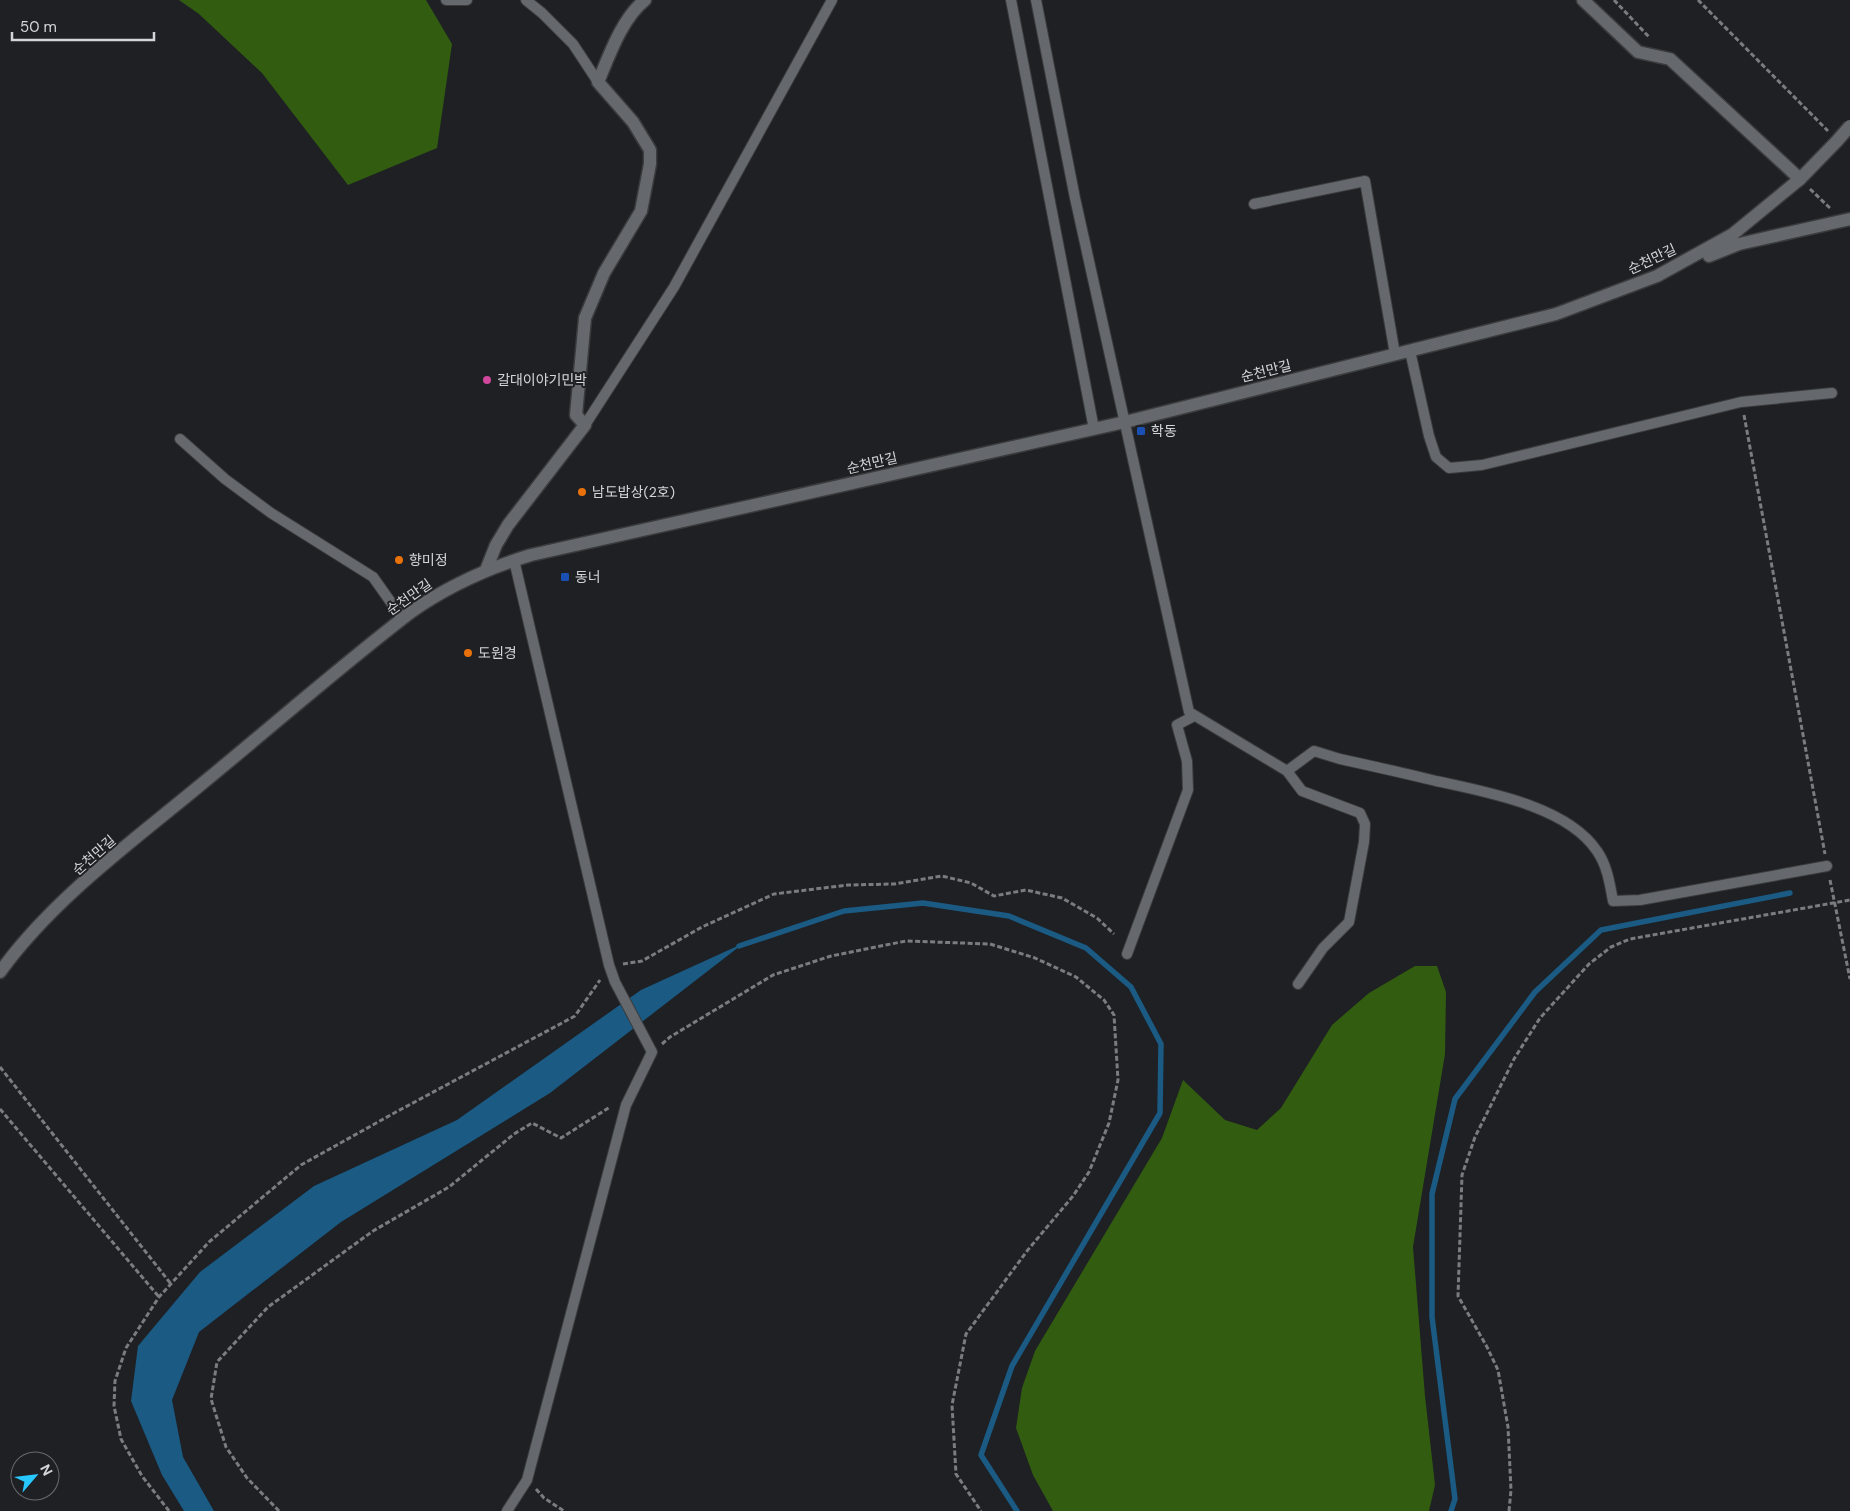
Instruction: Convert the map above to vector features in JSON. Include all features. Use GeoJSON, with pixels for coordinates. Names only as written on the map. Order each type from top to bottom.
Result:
{"type":"FeatureCollection","features":[{"type":"Feature","properties":{"kind":"street"},"geometry":{"type":"LineString","coordinates":[[486,570],[496,545],[508,524],[585,425],[576,415],[585,318],[604,273],[642,211],[650,164],[650,150],[633,122],[598,82],[613,46],[636,7],[645,0]]}},
{"type":"Feature","properties":{"kind":"street"},"geometry":{"type":"LineString","coordinates":[[1583,0],[1638,52],[1670,59],[1800,179]]}},
{"type":"Feature","properties":{"kind":"street","name":"순천만길"},"geometry":{"type":"LineString","coordinates":[[0,972],[41,922],[95,873],[402,618],[440,592],[486,570],[514,560],[1125,422],[1556,314],[1658,276],[1733,234],[1800,179],[1834,137],[1850,126]]}},
{"type":"Feature","properties":{"kind":"street"},"geometry":{"type":"LineString","coordinates":[[1658,276],[1739,244],[1847,220]]}},
{"type":"Feature","properties":{"kind":"lane"},"geometry":{"type":"LineString","coordinates":[[446,0],[467,0]]}},
{"type":"Feature","properties":{"kind":"lane"},"geometry":{"type":"LineString","coordinates":[[526,0],[542,13],[572,44],[598,82]]}},
{"type":"Feature","properties":{"kind":"lane"},"geometry":{"type":"LineString","coordinates":[[585,425],[674,287],[832,0]]}},
{"type":"Feature","properties":{"kind":"lane"},"geometry":{"type":"LineString","coordinates":[[1011,0],[1094,429]]}},
{"type":"Feature","properties":{"kind":"lane"},"geometry":{"type":"LineString","coordinates":[[1036,0],[1074,198],[1189,712],[1287,771],[1302,791],[1360,813],[1365,824],[1364,842],[1349,922],[1324,948],[1298,984]]}},
{"type":"Feature","properties":{"kind":"lane"},"geometry":{"type":"LineString","coordinates":[[1254,204],[1365,181],[1395,354]]}},
{"type":"Feature","properties":{"kind":"lane"},"geometry":{"type":"LineString","coordinates":[[1410,350],[1434,450],[1436,456],[1449,468],[1482,465],[1741,402],[1832,393]]}},
{"type":"Feature","properties":{"kind":"lane"},"geometry":{"type":"LineString","coordinates":[[180,439],[225,479],[271,513],[373,577],[402,618]]}},
{"type":"Feature","properties":{"kind":"lane"},"geometry":{"type":"LineString","coordinates":[[507,1511],[526,1480],[626,1105],[652,1052],[615,982],[609,965],[514,560]]}},
{"type":"Feature","properties":{"kind":"lane"},"geometry":{"type":"LineString","coordinates":[[1127,954],[1188,790],[1187,762],[1177,725],[1194,716]]}},
{"type":"Feature","properties":{"kind":"lane"},"geometry":{"type":"LineString","coordinates":[[1287,771],[1314,751],[1501,796],[1536,808],[1564,822],[1582,834],[1597,850],[1609,880],[1613,901],[1640,900],[1827,866]]}},
{"type":"Feature","properties":{"kind":"path"},"geometry":{"type":"LineString","coordinates":[[1614,0],[1652,40]]}},
{"type":"Feature","properties":{"kind":"path"},"geometry":{"type":"LineString","coordinates":[[1698,0],[1834,137]]}},
{"type":"Feature","properties":{"kind":"path"},"geometry":{"type":"LineString","coordinates":[[1800,179],[1847,220]]}},
{"type":"Feature","properties":{"kind":"path"},"geometry":{"type":"LineString","coordinates":[[1741,402],[1827,866],[1850,979]]}},
{"type":"Feature","properties":{"kind":"path"},"geometry":{"type":"LineString","coordinates":[[169,1511],[142,1476],[121,1439],[114,1406],[115,1381],[126,1348],[159,1297],[209,1242],[301,1165],[575,1016],[609,965],[642,961],[702,928],[774,894],[848,885],[894,884],[942,876],[971,883],[994,896],[1026,890],[1062,898],[1097,918],[1114,934]]}},
{"type":"Feature","properties":{"kind":"path"},"geometry":{"type":"LineString","coordinates":[[1509,1511],[1511,1490],[1508,1427],[1498,1370],[1458,1296],[1462,1175],[1475,1137],[1514,1060],[1540,1018],[1590,964],[1611,947],[1630,939],[1850,900]]}},
{"type":"Feature","properties":{"kind":"path"},"geometry":{"type":"LineString","coordinates":[[652,1052],[670,1038],[773,975],[830,956],[906,941],[990,944],[1035,958],[1076,977],[1104,1000],[1114,1015],[1118,1080],[1109,1123],[1089,1172],[1073,1196],[1028,1251],[966,1334],[952,1405],[956,1474],[981,1511]]}},
{"type":"Feature","properties":{"kind":"path"},"geometry":{"type":"LineString","coordinates":[[0,1067],[171,1284]]}},
{"type":"Feature","properties":{"kind":"path"},"geometry":{"type":"LineString","coordinates":[[279,1511],[247,1478],[226,1447],[211,1398],[217,1362],[268,1307],[373,1231],[450,1187],[514,1134],[532,1124],[561,1138],[610,1107],[626,1105]]}},
{"type":"Feature","properties":{"kind":"path"},"geometry":{"type":"LineString","coordinates":[[0,1109],[159,1297]]}},
{"type":"Feature","properties":{"kind":"path"},"geometry":{"type":"LineString","coordinates":[[526,1480],[544,1498],[564,1511]]}},
{"type":"Feature","properties":{"kind":"green space"},"geometry":{"type":"Polygon","coordinates":[[[179,0],[426,0],[452,44],[437,148],[348,185],[262,73],[199,14],[179,0]]]}},
{"type":"Feature","properties":{"kind":"green space"},"geometry":{"type":"Polygon","coordinates":[[[1415,966],[1437,966],[1446,992],[1445,1054],[1413,1247],[1425,1396],[1435,1485],[1429,1511],[1053,1511],[1033,1475],[1016,1428],[1022,1388],[1035,1351],[1162,1138],[1183,1080],[1225,1120],[1257,1130],[1281,1108],[1332,1025],[1369,993],[1415,966]]]}},
{"type":"Feature","properties":{"kind":"water"},"geometry":{"type":"Polygon","coordinates":[[[744,943],[550,1093],[341,1222],[199,1332],[172,1400],[183,1457],[214,1511],[184,1511],[162,1475],[131,1401],[138,1346],[200,1272],[314,1186],[457,1120],[641,990],[744,943]]]}},
{"type":"Feature","properties":{"kind":"waterway"},"geometry":{"type":"LineString","coordinates":[[1451,1511],[1455,1499],[1432,1317],[1432,1194],[1455,1099],[1535,992],[1601,930],[1790,893]]}},
{"type":"Feature","properties":{"kind":"waterway"},"geometry":{"type":"LineString","coordinates":[[739,946],[844,911],[923,903],[1009,916],[1086,948],[1131,987],[1161,1044],[1160,1113],[1012,1366],[981,1455],[1017,1511]]}},
{"type":"Feature","properties":{"kind":"place","name":"갈대이야기민박"},"geometry":{"type":"Point","coordinates":[487,380]}},
{"type":"Feature","properties":{"kind":"place","name":"학동"},"geometry":{"type":"Point","coordinates":[1141,431]}},
{"type":"Feature","properties":{"kind":"place","name":"남도밥상(2호)"},"geometry":{"type":"Point","coordinates":[582,492]}},
{"type":"Feature","properties":{"kind":"place","name":"향미정"},"geometry":{"type":"Point","coordinates":[399,560]}},
{"type":"Feature","properties":{"kind":"place","name":"동너"},"geometry":{"type":"Point","coordinates":[565,577]}},
{"type":"Feature","properties":{"kind":"place","name":"도원경"},"geometry":{"type":"Point","coordinates":[468,653]}}]}
